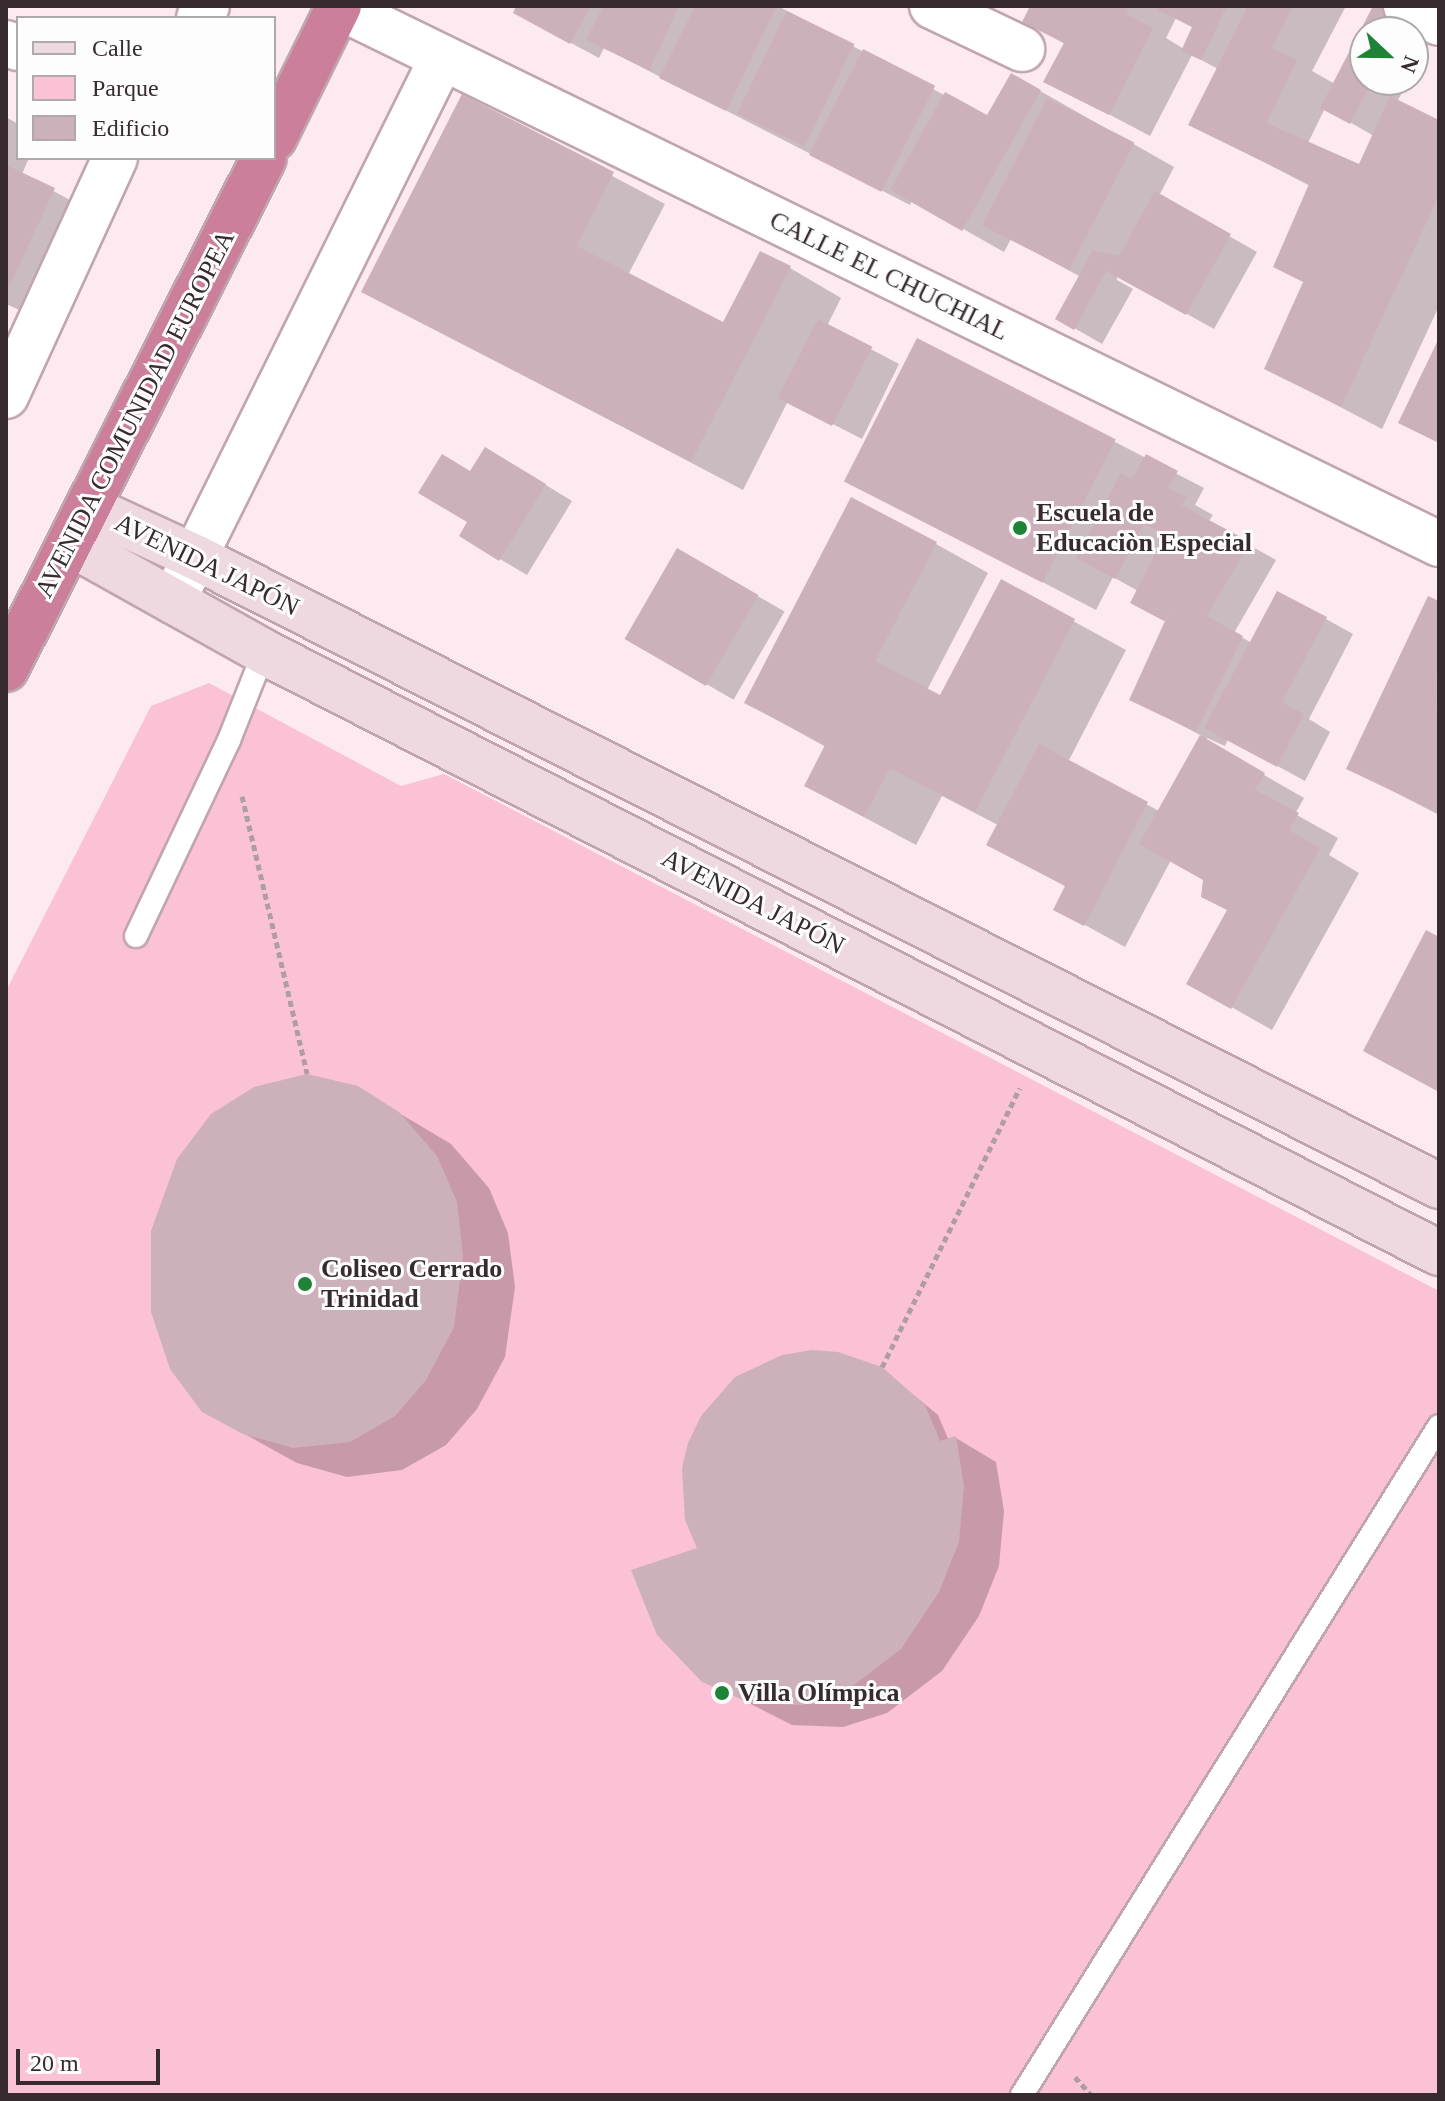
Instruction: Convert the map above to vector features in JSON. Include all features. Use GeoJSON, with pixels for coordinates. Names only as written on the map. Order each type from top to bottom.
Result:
{"type":"FeatureCollection","features":[{"type":"Feature","properties":{"kind":"highway"},"geometry":{"type":"LineString","coordinates":[[276,134],[339,7]]}},
{"type":"Feature","properties":{"kind":"highway","name":"AVENIDA COMUNIDAD EUROPEA"},"geometry":{"type":"LineString","coordinates":[[6,669],[263,160]]}},
{"type":"Feature","properties":{"kind":"street"},"geometry":{"type":"LineString","coordinates":[[932,6],[1022,49]]}},
{"type":"Feature","properties":{"kind":"street"},"geometry":{"type":"LineString","coordinates":[[1406,6],[1439,23]]}},
{"type":"Feature","properties":{"kind":"street","name":"CALLE EL CHUCHIAL"},"geometry":{"type":"LineString","coordinates":[[339,7],[1439,544]]}},
{"type":"Feature","properties":{"kind":"street"},"geometry":{"type":"LineString","coordinates":[[173,601],[197,558],[442,58]]}},
{"type":"Feature","properties":{"kind":"street"},"geometry":{"type":"LineString","coordinates":[[6,396],[114,160]]}},
{"type":"Feature","properties":{"kind":"street","name":"AVENIDA JAPÓN"},"geometry":{"type":"LineString","coordinates":[[80,526],[197,558],[1439,1186]]}},
{"type":"Feature","properties":{"kind":"street","name":"AVENIDA JAPÓN"},"geometry":{"type":"LineString","coordinates":[[80,526],[173,601],[264,652],[1439,1253]]}},
{"type":"Feature","properties":{"kind":"lane"},"geometry":{"type":"LineString","coordinates":[[136,936],[229,740],[264,652]]}},
{"type":"Feature","properties":{"kind":"lane"},"geometry":{"type":"LineString","coordinates":[[1022,2095],[1439,1426]]}},
{"type":"Feature","properties":{"kind":"path"},"geometry":{"type":"LineString","coordinates":[[229,740],[307,1074]]}},
{"type":"Feature","properties":{"kind":"path"},"geometry":{"type":"LineString","coordinates":[[882,1367],[1041,1049]]}},
{"type":"Feature","properties":{"kind":"green space","name":"Villa Olímpica"},"geometry":{"type":"Polygon","coordinates":[[[209,683],[401,786],[444,774],[1439,1291],[1439,2095],[6,2095],[6,991],[151,706],[209,683]]]}},
{"type":"Feature","properties":{"kind":"building"},"geometry":{"type":"Polygon","coordinates":[[[516,6],[591,6],[570,44],[513,13],[516,6]]]}},
{"type":"Feature","properties":{"kind":"building"},"geometry":{"type":"Polygon","coordinates":[[[603,6],[679,6],[649,70],[586,40],[603,6]]]}},
{"type":"Feature","properties":{"kind":"building"},"geometry":{"type":"Polygon","coordinates":[[[695,6],[777,6],[726,111],[659,78],[695,6]]]}},
{"type":"Feature","properties":{"kind":"building"},"geometry":{"type":"Polygon","coordinates":[[[1030,6],[1130,6],[1126,14],[1153,28],[1109,115],[1043,82],[1064,43],[1022,22],[1030,6]]]}},
{"type":"Feature","properties":{"kind":"building"},"geometry":{"type":"Polygon","coordinates":[[[1160,6],[1227,6],[1201,60],[1181,51],[1192,27],[1158,10],[1160,6]]]}},
{"type":"Feature","properties":{"kind":"building"},"geometry":{"type":"Polygon","coordinates":[[[1248,6],[1293,6],[1272,48],[1297,60],[1266,123],[1359,164],[1390,96],[1439,120],[1439,195],[1341,407],[1264,369],[1303,282],[1273,267],[1309,184],[1188,125],[1248,6]]]}},
{"type":"Feature","properties":{"kind":"building"},"geometry":{"type":"Polygon","coordinates":[[[1373,6],[1384,6],[1402,16],[1368,16],[1373,6]]]}},
{"type":"Feature","properties":{"kind":"building"},"geometry":{"type":"Polygon","coordinates":[[[787,11],[854,44],[804,146],[737,113],[787,11]]]}},
{"type":"Feature","properties":{"kind":"building"},"geometry":{"type":"Polygon","coordinates":[[[863,49],[935,86],[881,192],[809,155],[863,49]]]}},
{"type":"Feature","properties":{"kind":"building"},"geometry":{"type":"Polygon","coordinates":[[[1349,52],[1349,96],[1365,96],[1350,124],[1320,108],[1349,52]]]}},
{"type":"Feature","properties":{"kind":"building"},"geometry":{"type":"Polygon","coordinates":[[[1011,73],[1041,90],[962,231],[890,190],[945,92],[987,115],[1011,73]]]}},
{"type":"Feature","properties":{"kind":"building"},"geometry":{"type":"Polygon","coordinates":[[[462,94],[614,172],[577,246],[723,322],[760,251],[791,266],[691,462],[361,292],[462,94]]]}},
{"type":"Feature","properties":{"kind":"building"},"geometry":{"type":"Polygon","coordinates":[[[1047,98],[1134,142],[1069,270],[982,225],[1047,98]]]}},
{"type":"Feature","properties":{"kind":"building"},"geometry":{"type":"Polygon","coordinates":[[[6,165],[55,188],[6,294],[6,165]]]}},
{"type":"Feature","properties":{"kind":"building"},"geometry":{"type":"Polygon","coordinates":[[[1155,191],[1231,234],[1186,315],[1106,271],[1074,330],[1055,319],[1093,250],[1119,256],[1155,191]]]}},
{"type":"Feature","properties":{"kind":"building"},"geometry":{"type":"Polygon","coordinates":[[[818,319],[872,347],[832,426],[778,398],[818,319]]]}},
{"type":"Feature","properties":{"kind":"building"},"geometry":{"type":"Polygon","coordinates":[[[917,338],[1116,439],[1043,583],[844,481],[917,338]]]}},
{"type":"Feature","properties":{"kind":"building"},"geometry":{"type":"Polygon","coordinates":[[[1439,338],[1439,443],[1398,423],[1439,338]]]}},
{"type":"Feature","properties":{"kind":"building"},"geometry":{"type":"Polygon","coordinates":[[[485,447],[546,484],[499,561],[459,536],[467,522],[418,493],[442,454],[470,471],[485,447]]]}},
{"type":"Feature","properties":{"kind":"building"},"geometry":{"type":"Polygon","coordinates":[[[1146,454],[1178,471],[1168,488],[1187,498],[1181,505],[1250,542],[1207,616],[1243,636],[1196,732],[1129,700],[1170,610],[1164,621],[1130,603],[1165,535],[1144,524],[1115,579],[1076,558],[1121,473],[1132,479],[1146,454]]]}},
{"type":"Feature","properties":{"kind":"building"},"geometry":{"type":"Polygon","coordinates":[[[851,497],[937,542],[875,661],[940,695],[1001,579],[1075,619],[975,812],[890,768],[864,817],[804,786],[825,745],[744,703],[851,497]]]}},
{"type":"Feature","properties":{"kind":"building"},"geometry":{"type":"Polygon","coordinates":[[[677,548],[758,595],[706,686],[624,639],[677,548]]]}},
{"type":"Feature","properties":{"kind":"building"},"geometry":{"type":"Polygon","coordinates":[[[1277,591],[1327,617],[1282,702],[1304,714],[1277,767],[1204,728],[1277,591]]]}},
{"type":"Feature","properties":{"kind":"building"},"geometry":{"type":"Polygon","coordinates":[[[1428,596],[1439,601],[1436,706],[1439,708],[1439,813],[1346,769],[1428,596]]]}},
{"type":"Feature","properties":{"kind":"building"},"geometry":{"type":"Polygon","coordinates":[[[1200,735],[1265,773],[1255,790],[1299,813],[1289,830],[1320,848],[1231,1009],[1186,984],[1227,910],[1201,897],[1203,880],[1139,844],[1200,735]]]}},
{"type":"Feature","properties":{"kind":"building"},"geometry":{"type":"Polygon","coordinates":[[[1039,744],[1148,802],[1084,926],[1053,910],[1065,886],[986,845],[1039,744]]]}},
{"type":"Feature","properties":{"kind":"building"},"geometry":{"type":"Polygon","coordinates":[[[1426,930],[1439,937],[1439,1092],[1363,1051],[1426,930]]]}},
{"type":"Feature","properties":{"kind":"building","name":"Coliseo Cerrado Trinidad"},"geometry":{"type":"Polygon","coordinates":[[[307,1074],[358,1086],[399,1112],[437,1156],[457,1202],[463,1256],[454,1327],[426,1380],[395,1416],[350,1442],[293,1448],[243,1434],[202,1412],[170,1369],[151,1312],[151,1231],[177,1159],[211,1114],[254,1087],[307,1074]]]}},
{"type":"Feature","properties":{"kind":"building"},"geometry":{"type":"Polygon","coordinates":[[[812,1350],[838,1352],[882,1367],[925,1405],[940,1441],[956,1436],[964,1486],[959,1542],[939,1592],[901,1649],[846,1691],[802,1705],[750,1703],[702,1682],[657,1635],[631,1570],[697,1548],[685,1520],[682,1468],[688,1443],[701,1416],[735,1377],[782,1355],[812,1350]]]}},
{"type":"Feature","properties":{"kind":"place","name":"Escuela de Educaciòn Especial"},"geometry":{"type":"Point","coordinates":[1020,528]}},
{"type":"Feature","properties":{"kind":"place","name":"Coliseo Cerrado Trinidad"},"geometry":{"type":"Point","coordinates":[305,1284]}},
{"type":"Feature","properties":{"kind":"place","name":"Villa Olímpica"},"geometry":{"type":"Point","coordinates":[722,1693]}}]}
